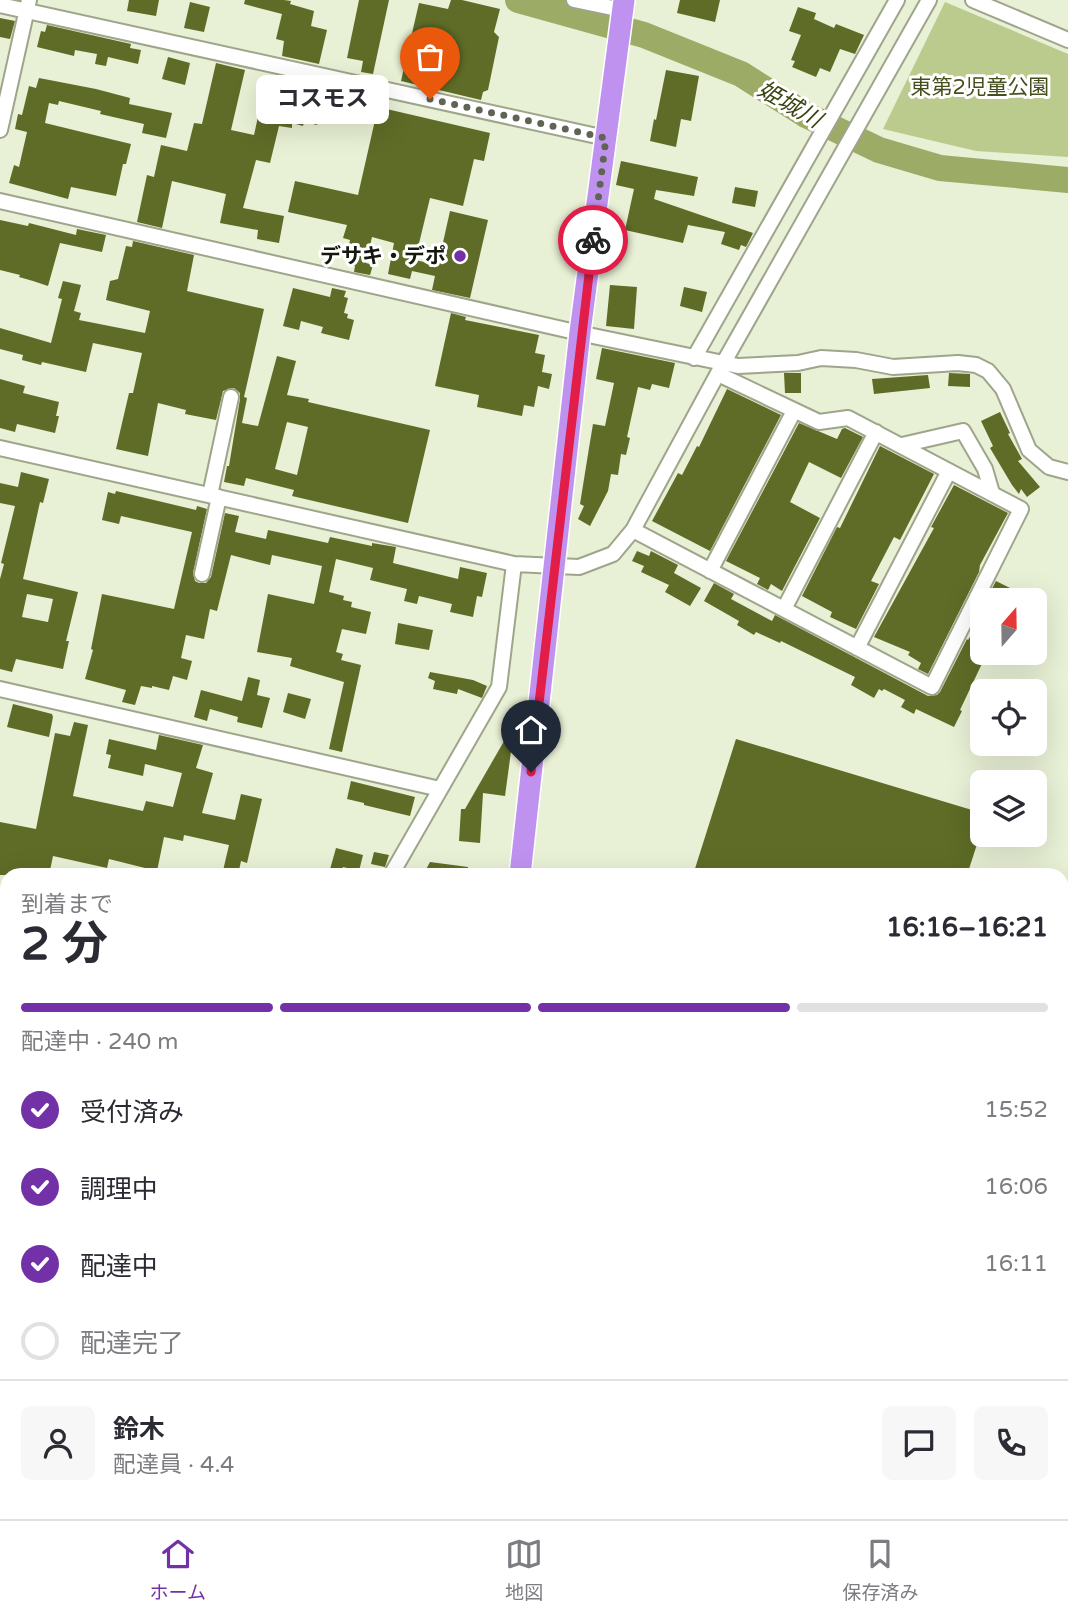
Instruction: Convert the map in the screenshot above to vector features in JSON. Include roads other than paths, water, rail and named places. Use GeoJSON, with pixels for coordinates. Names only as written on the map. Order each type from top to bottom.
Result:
{"type":"FeatureCollection","features":[{"type":"Feature","properties":{"kind":"highway"},"geometry":{"type":"LineString","coordinates":[[521,868],[580,332],[623,5]]}},
{"type":"Feature","properties":{"kind":"street"},"geometry":{"type":"LineString","coordinates":[[574,0],[623,5]]}},
{"type":"Feature","properties":{"kind":"street"},"geometry":{"type":"LineString","coordinates":[[694,358],[897,0]]}},
{"type":"Feature","properties":{"kind":"street"},"geometry":{"type":"LineString","coordinates":[[0,447],[514,565],[579,567],[613,554],[634,530],[721,368],[929,0]]}},
{"type":"Feature","properties":{"kind":"street"},"geometry":{"type":"LineString","coordinates":[[973,0],[1068,40]]}},
{"type":"Feature","properties":{"kind":"street"},"geometry":{"type":"LineString","coordinates":[[0,5],[28,5],[606,138]]}},
{"type":"Feature","properties":{"kind":"street"},"geometry":{"type":"LineString","coordinates":[[0,130],[28,5]]}},
{"type":"Feature","properties":{"kind":"street"},"geometry":{"type":"LineString","coordinates":[[0,201],[694,358],[721,368],[794,411],[819,422],[848,418],[1021,509],[932,687],[634,530]]}},
{"type":"Feature","properties":{"kind":"street"},"geometry":{"type":"LineString","coordinates":[[721,368],[798,363],[821,358],[856,360],[893,367],[958,363],[975,365],[988,371],[1003,389],[1029,450],[1049,467],[1068,472]]}},
{"type":"Feature","properties":{"kind":"street"},"geometry":{"type":"LineString","coordinates":[[202,574],[231,397]]}},
{"type":"Feature","properties":{"kind":"street"},"geometry":{"type":"LineString","coordinates":[[710,571],[794,411]]}},
{"type":"Feature","properties":{"kind":"street"},"geometry":{"type":"LineString","coordinates":[[902,446],[963,431],[985,469],[992,493]]}},
{"type":"Feature","properties":{"kind":"street"},"geometry":{"type":"LineString","coordinates":[[784,609],[876,432]]}},
{"type":"Feature","properties":{"kind":"street"},"geometry":{"type":"LineString","coordinates":[[858,648],[948,471]]}},
{"type":"Feature","properties":{"kind":"street"},"geometry":{"type":"LineString","coordinates":[[395,868],[499,687],[514,565]]}},
{"type":"Feature","properties":{"kind":"street"},"geometry":{"type":"LineString","coordinates":[[0,689],[440,789]]}},
{"type":"Feature","properties":{"kind":"waterway","name":"姫城川"},"geometry":{"type":"LineString","coordinates":[[518,0],[644,35],[741,74],[806,115],[879,150],[940,168],[1068,180]]}},
{"type":"Feature","properties":{"kind":"place","name":"コスモス"},"geometry":{"type":"Point","coordinates":[430,99]}},
{"type":"Feature","properties":{"kind":"place","name":"デサキ・デポ"},"geometry":{"type":"Point","coordinates":[460,256]}},
{"type":"Feature","properties":{"kind":"park label","name":"東第2児童公園"},"geometry":{"type":"Point","coordinates":[980,87]}}]}
